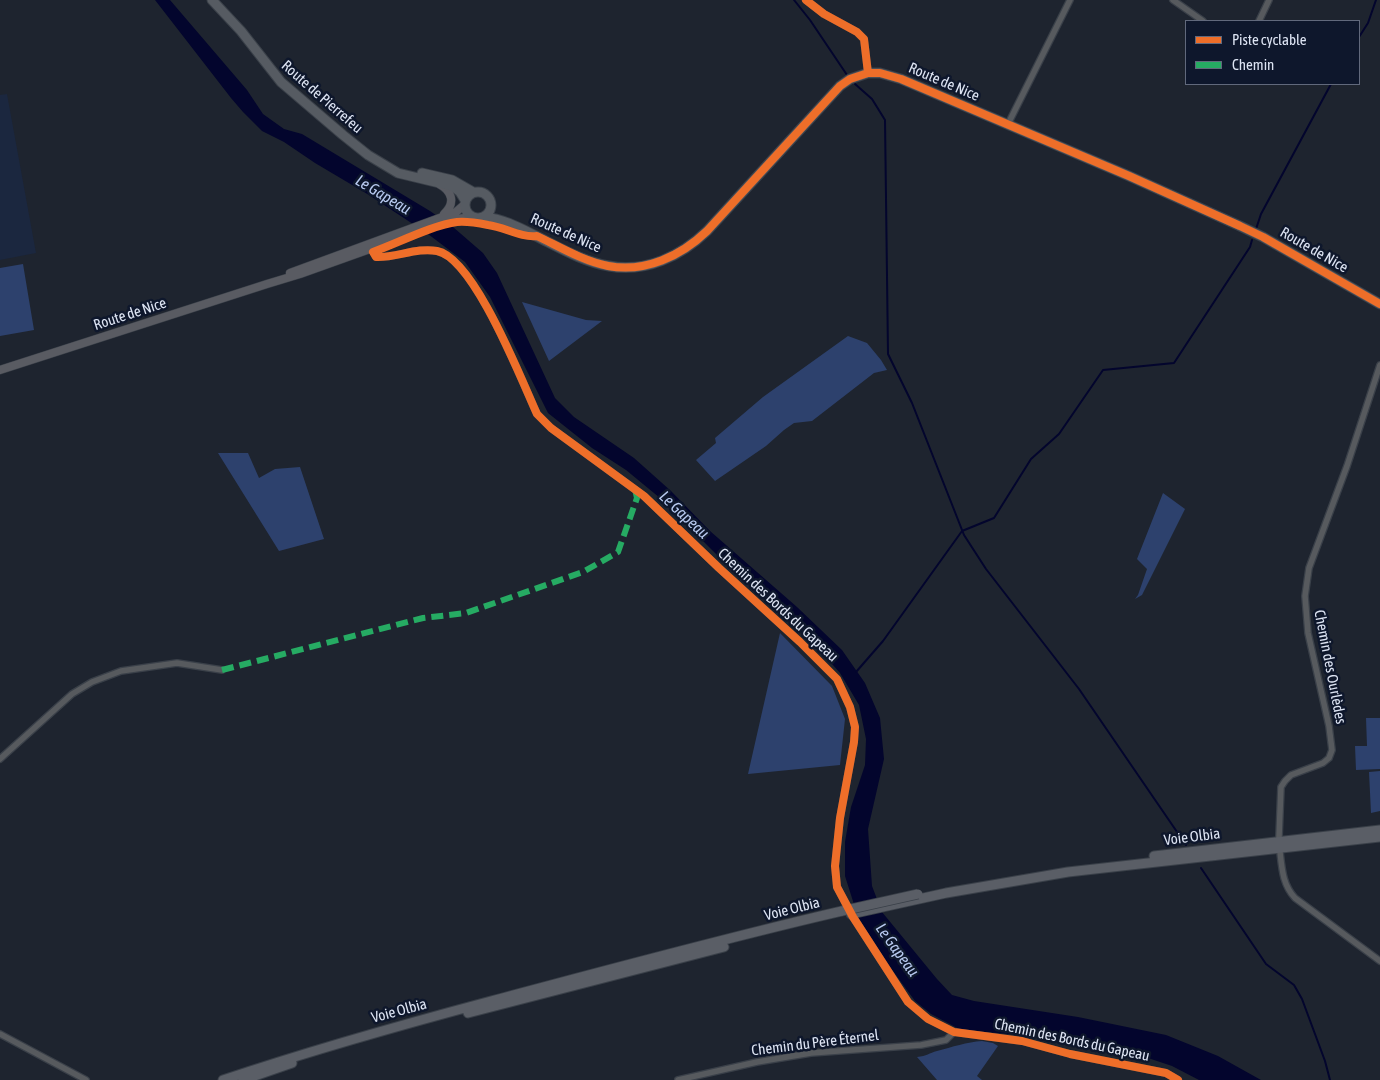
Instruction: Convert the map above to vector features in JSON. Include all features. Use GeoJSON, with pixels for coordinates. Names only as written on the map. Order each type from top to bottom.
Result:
{"type":"FeatureCollection","features":[{"type":"Feature","properties":{"kind":"highway","name":"Voie Olbia"},"geometry":{"type":"LineString","coordinates":[[224,1080],[310,1051],[619,967],[919,896],[1024,874],[1090,864],[1194,850],[1380,830]]}},
{"type":"Feature","properties":{"kind":"highway","name":"Voie Olbia"},"geometry":{"type":"LineString","coordinates":[[919,896],[1110,867],[1380,837]]}},
{"type":"Feature","properties":{"kind":"highway","name":"Voie Olbia"},"geometry":{"type":"LineString","coordinates":[[243,1080],[384,1035],[843,914]]}},
{"type":"Feature","properties":{"kind":"main road","name":"Route de Pierrefeu"},"geometry":{"type":"LineString","coordinates":[[212,0],[241,31],[281,82],[343,135],[380,162]]}},
{"type":"Feature","properties":{"kind":"main road","name":"Route de Nice"},"geometry":{"type":"LineString","coordinates":[[511,223],[586,259],[609,266],[634,267],[660,262],[684,250],[707,231],[840,86],[850,79],[868,73],[880,74],[901,79],[1008,124],[1263,237],[1380,304]]}},
{"type":"Feature","properties":{"kind":"main road"},"geometry":{"type":"LineString","coordinates":[[380,162],[398,173],[457,188],[466,212],[471,217]]}},
{"type":"Feature","properties":{"kind":"main road"},"geometry":{"type":"LineString","coordinates":[[380,162],[407,171],[452,180],[473,192],[484,194],[490,199],[491,205],[489,212],[484,217]]}},
{"type":"Feature","properties":{"kind":"main road"},"geometry":{"type":"LineString","coordinates":[[436,183],[449,191],[452,199],[452,205],[443,215]]}},
{"type":"Feature","properties":{"kind":"main road"},"geometry":{"type":"LineString","coordinates":[[267,284],[300,274],[371,247],[443,215],[456,212],[473,192]]}},
{"type":"Feature","properties":{"kind":"main road"},"geometry":{"type":"LineString","coordinates":[[491,205],[511,223]]}},
{"type":"Feature","properties":{"kind":"main road"},"geometry":{"type":"LineString","coordinates":[[267,284],[298,270],[407,232],[451,220],[484,217],[496,218],[511,223]]}},
{"type":"Feature","properties":{"kind":"main road","name":"Route de Nice"},"geometry":{"type":"LineString","coordinates":[[0,370],[267,284]]}},
{"type":"Feature","properties":{"kind":"street"},"geometry":{"type":"LineString","coordinates":[[806,0],[824,14],[857,32],[864,39],[868,73]]}},
{"type":"Feature","properties":{"kind":"street"},"geometry":{"type":"LineString","coordinates":[[1008,124],[1070,0]]}},
{"type":"Feature","properties":{"kind":"street"},"geometry":{"type":"LineString","coordinates":[[1173,0],[1201,20]]}},
{"type":"Feature","properties":{"kind":"street"},"geometry":{"type":"LineString","coordinates":[[1259,20],[1269,0]]}},
{"type":"Feature","properties":{"kind":"street","name":"Chemin des Bords du Gapeau"},"geometry":{"type":"LineString","coordinates":[[371,247],[376,257],[429,250],[440,251],[454,260],[485,302],[537,414],[551,428],[644,496],[837,679],[850,707],[854,727],[854,742],[840,818],[835,866],[837,887],[853,918],[908,1002],[928,1018],[954,1032],[1022,1041],[1070,1054],[1166,1073],[1178,1080]]}},
{"type":"Feature","properties":{"kind":"street","name":"Chemin des Ourlèdes"},"geometry":{"type":"LineString","coordinates":[[1279,837],[1281,787],[1285,780],[1292,775],[1323,763],[1329,758],[1332,750],[1329,726],[1308,633],[1305,596],[1309,568],[1347,466],[1380,365]]}},
{"type":"Feature","properties":{"kind":"street"},"geometry":{"type":"LineString","coordinates":[[0,759],[72,694],[92,682],[120,671],[176,663],[222,670]]}},
{"type":"Feature","properties":{"kind":"street"},"geometry":{"type":"LineString","coordinates":[[1280,852],[1284,883],[1295,898],[1380,961]]}},
{"type":"Feature","properties":{"kind":"street","name":"Chemin du Père Éternel"},"geometry":{"type":"LineString","coordinates":[[678,1080],[757,1062],[811,1053],[921,1045],[946,1040],[954,1032]]}},
{"type":"Feature","properties":{"kind":"street"},"geometry":{"type":"LineString","coordinates":[[0,1034],[86,1080]]}},
{"type":"Feature","properties":{"kind":"shaded area"},"geometry":{"type":"Polygon","coordinates":[[[7,94],[36,253],[0,260],[0,95],[7,94]]]}},
{"type":"Feature","properties":{"kind":"shaded area"},"geometry":{"type":"Polygon","coordinates":[[[23,264],[34,330],[0,336],[0,268],[23,264]]]}},
{"type":"Feature","properties":{"kind":"shaded area"},"geometry":{"type":"Polygon","coordinates":[[[522,302],[586,320],[602,321],[549,361],[522,302]]]}},
{"type":"Feature","properties":{"kind":"shaded area"},"geometry":{"type":"Polygon","coordinates":[[[848,336],[867,343],[887,370],[874,373],[812,421],[794,423],[766,446],[715,481],[696,460],[716,443],[715,438],[763,397],[848,336]]]}},
{"type":"Feature","properties":{"kind":"shaded area"},"geometry":{"type":"Polygon","coordinates":[[[218,453],[248,453],[259,478],[275,469],[300,467],[324,539],[279,551],[218,453]]]}},
{"type":"Feature","properties":{"kind":"shaded area"},"geometry":{"type":"Polygon","coordinates":[[[1163,493],[1185,509],[1142,595],[1135,599],[1147,569],[1137,559],[1163,493]]]}},
{"type":"Feature","properties":{"kind":"shaded area"},"geometry":{"type":"Polygon","coordinates":[[[780,633],[832,686],[845,719],[840,765],[748,774],[780,633]]]}},
{"type":"Feature","properties":{"kind":"shaded area"},"geometry":{"type":"Polygon","coordinates":[[[1366,718],[1380,718],[1380,769],[1356,770],[1355,746],[1367,746],[1366,718]]]}},
{"type":"Feature","properties":{"kind":"shaded area"},"geometry":{"type":"Polygon","coordinates":[[[1380,771],[1380,811],[1371,813],[1369,772],[1380,771]]]}},
{"type":"Feature","properties":{"kind":"shaded area"},"geometry":{"type":"Polygon","coordinates":[[[982,1041],[998,1046],[977,1076],[982,1080],[937,1080],[917,1057],[971,1042],[982,1041]]]}},
{"type":"Feature","properties":{"kind":"water","name":"Le Gapeau"},"geometry":{"type":"Polygon","coordinates":[[[155,0],[170,0],[247,90],[263,114],[284,129],[302,134],[430,211],[453,227],[483,253],[497,273],[555,398],[574,417],[634,458],[671,491],[710,531],[797,607],[842,650],[865,683],[880,718],[884,759],[868,829],[872,886],[882,912],[952,995],[974,1001],[1078,1017],[1166,1035],[1218,1056],[1261,1080],[1199,1080],[1172,1066],[1136,1054],[1034,1036],[961,1030],[931,1014],[915,1001],[882,956],[858,917],[845,876],[845,842],[851,807],[865,765],[866,739],[859,705],[840,673],[809,638],[727,565],[660,498],[626,470],[592,448],[548,413],[490,297],[465,262],[428,234],[369,195],[284,142],[262,131],[231,98],[155,0]]]}},
{"type":"Feature","properties":{"kind":"waterway"},"geometry":{"type":"LineString","coordinates":[[794,0],[810,20],[847,75]]}},
{"type":"Feature","properties":{"kind":"waterway"},"geometry":{"type":"LineString","coordinates":[[1360,35],[1368,23],[1376,0]]}},
{"type":"Feature","properties":{"kind":"waterway"},"geometry":{"type":"LineString","coordinates":[[855,84],[872,99],[885,120],[888,354],[912,403],[964,535],[986,569],[1079,689],[1186,845]]}},
{"type":"Feature","properties":{"kind":"waterway"},"geometry":{"type":"LineString","coordinates":[[1256,229],[1261,214],[1330,85]]}},
{"type":"Feature","properties":{"kind":"waterway"},"geometry":{"type":"LineString","coordinates":[[856,672],[883,641],[962,531],[994,518],[1031,459],[1059,434],[1103,370],[1174,363],[1250,247],[1252,240]]}},
{"type":"Feature","properties":{"kind":"waterway"},"geometry":{"type":"LineString","coordinates":[[1201,868],[1266,964],[1294,985],[1302,999],[1330,1080]]}},
{"type":"Feature","properties":{"kind":"marked path"},"geometry":{"type":"LineString","coordinates":[[222,670],[423,618],[466,613],[583,572],[618,552],[637,498],[635,489]]}},
{"type":"Feature","properties":{"kind":"cycle path"},"geometry":{"type":"LineString","coordinates":[[806,0],[824,14],[857,32],[864,39],[868,73]]}},
{"type":"Feature","properties":{"kind":"cycle path"},"geometry":{"type":"LineString","coordinates":[[1178,1080],[1166,1073],[1070,1054],[1022,1041],[954,1032],[928,1019],[908,1002],[853,917],[837,887],[835,866],[840,818],[855,727],[850,707],[837,679],[644,496],[551,428],[537,414],[508,349],[481,296],[466,274],[451,259],[437,251],[429,250],[384,257],[376,257],[373,252],[437,227],[465,222],[494,226],[525,235],[537,236],[599,264],[622,268],[649,265],[686,248],[707,231],[840,86],[850,79],[868,73],[880,73],[901,79],[1129,176],[1240,226],[1263,237],[1380,304]]}}]}
